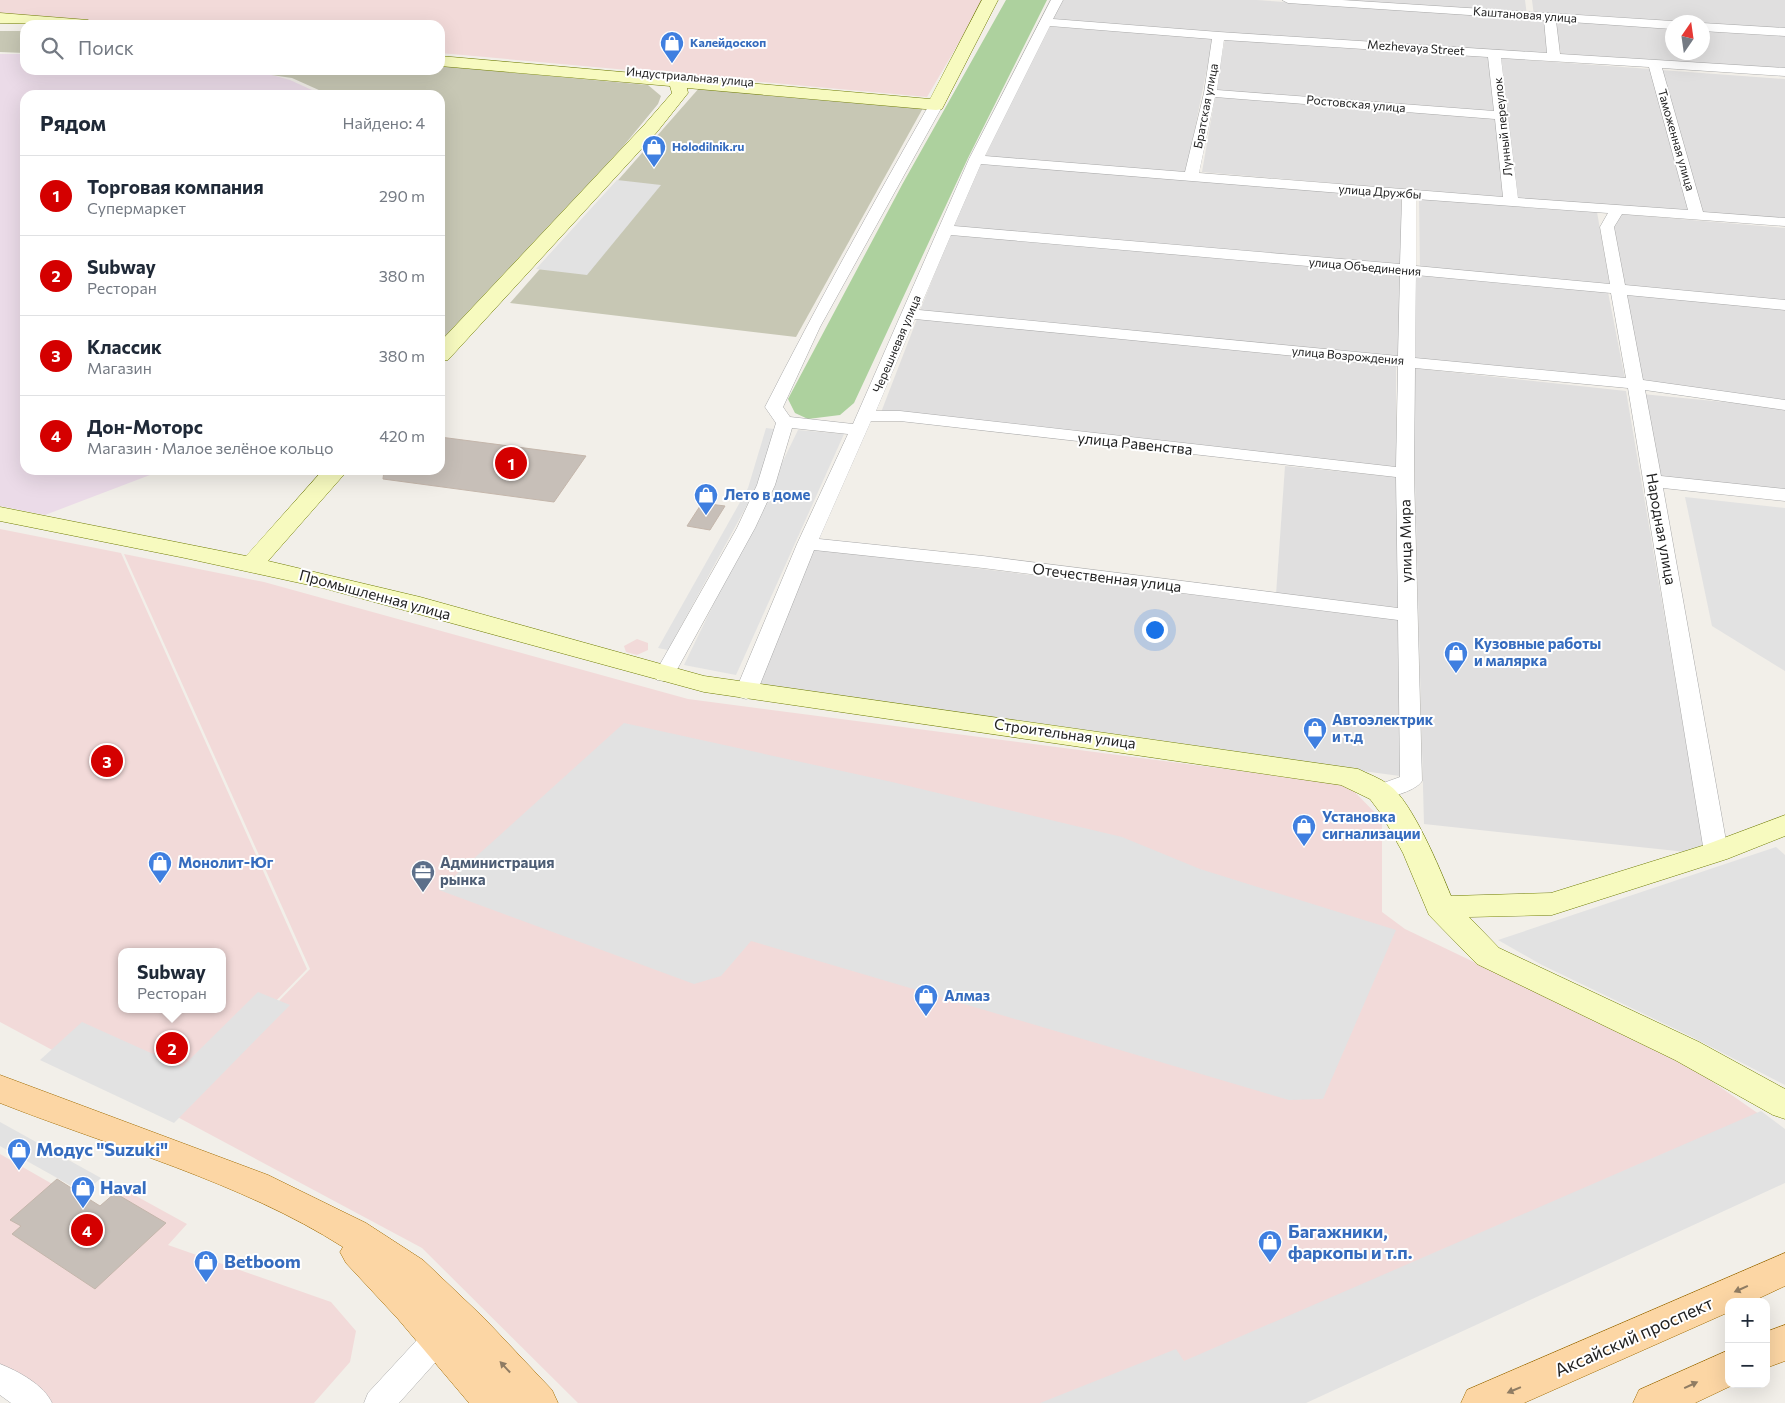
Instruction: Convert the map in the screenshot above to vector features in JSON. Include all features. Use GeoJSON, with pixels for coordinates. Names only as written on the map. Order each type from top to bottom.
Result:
{"type":"FeatureCollection","features":[{"type":"Feature","properties":{"kind":"main road"},"geometry":{"type":"LineString","coordinates":[[0,1089],[64,1114],[200,1162],[322,1217],[399,1264],[456,1315],[538,1403]]}},
{"type":"Feature","properties":{"kind":"main road"},"geometry":{"type":"LineString","coordinates":[[322,1217],[389,1280],[439,1336],[493,1403]]}},
{"type":"Feature","properties":{"kind":"main road","name":"Аксайский проспект"},"geometry":{"type":"LineString","coordinates":[[1481,1403],[1785,1268]]}},
{"type":"Feature","properties":{"kind":"main road"},"geometry":{"type":"LineString","coordinates":[[1770,1348],[1785,1342]]}},
{"type":"Feature","properties":{"kind":"main road"},"geometry":{"type":"LineString","coordinates":[[1654,1403],[1725,1370]]}},
{"type":"Feature","properties":{"kind":"street"},"geometry":{"type":"LineString","coordinates":[[664,675],[746,528],[766,485],[785,422],[778,416],[774,406],[880,203],[938,102],[990,0]]}},
{"type":"Feature","properties":{"kind":"street","name":"Черешневая улица"},"geometry":{"type":"LineString","coordinates":[[746,692],[807,544],[910,314],[976,158],[1057,0]]}},
{"type":"Feature","properties":{"kind":"street","name":"Каштановая улица"},"geometry":{"type":"LineString","coordinates":[[1288,0],[1665,25]]}},
{"type":"Feature","properties":{"kind":"street"},"geometry":{"type":"LineString","coordinates":[[1528,0],[1530,16]]}},
{"type":"Feature","properties":{"kind":"street"},"geometry":{"type":"LineString","coordinates":[[1550,17],[1554,57]]}},
{"type":"Feature","properties":{"kind":"street"},"geometry":{"type":"LineString","coordinates":[[0,18],[25,20]]}},
{"type":"Feature","properties":{"kind":"street","name":"Mezhevaya Street"},"geometry":{"type":"LineString","coordinates":[[1046,22],[1219,36],[1785,72]]}},
{"type":"Feature","properties":{"kind":"street"},"geometry":{"type":"LineString","coordinates":[[0,26],[20,27]]}},
{"type":"Feature","properties":{"kind":"street"},"geometry":{"type":"LineString","coordinates":[[1710,27],[1785,32]]}},
{"type":"Feature","properties":{"kind":"street","name":"Братская улица"},"geometry":{"type":"LineString","coordinates":[[1191,176],[1210,93],[1219,36]]}},
{"type":"Feature","properties":{"kind":"street","name":"Лунный переулок"},"geometry":{"type":"LineString","coordinates":[[1494,53],[1503,116],[1511,200]]}},
{"type":"Feature","properties":{"kind":"street","name":"Индустриальная улица"},"geometry":{"type":"LineString","coordinates":[[445,58],[938,102]]}},
{"type":"Feature","properties":{"kind":"street","name":"Таможенная улица"},"geometry":{"type":"LineString","coordinates":[[1655,65],[1697,215]]}},
{"type":"Feature","properties":{"kind":"street"},"geometry":{"type":"LineString","coordinates":[[651,128],[665,102],[663,79]]}},
{"type":"Feature","properties":{"kind":"street","name":"Индустриальная улица"},"geometry":{"type":"LineString","coordinates":[[445,350],[651,128],[680,93],[663,79]]}},
{"type":"Feature","properties":{"kind":"street","name":"Ростовская улица"},"geometry":{"type":"LineString","coordinates":[[1210,93],[1503,116]]}},
{"type":"Feature","properties":{"kind":"street","name":"улица Дружбы"},"geometry":{"type":"LineString","coordinates":[[976,158],[1409,194],[1511,200],[1785,222]]}},
{"type":"Feature","properties":{"kind":"street","name":"улица Мира"},"geometry":{"type":"LineString","coordinates":[[1380,792],[1411,781],[1404,473],[1406,271],[1409,194]]}},
{"type":"Feature","properties":{"kind":"street","name":"Народная улица"},"geometry":{"type":"LineString","coordinates":[[1618,209],[1607,226],[1653,481],[1716,852]]}},
{"type":"Feature","properties":{"kind":"street","name":"улица Объединения"},"geometry":{"type":"LineString","coordinates":[[945,230],[1785,305]]}},
{"type":"Feature","properties":{"kind":"street","name":"улица Возрождения"},"geometry":{"type":"LineString","coordinates":[[910,314],[1635,384],[1785,404]]}},
{"type":"Feature","properties":{"kind":"street","name":"улица Равенства"},"geometry":{"type":"LineString","coordinates":[[785,422],[862,423],[900,416],[1404,473]]}},
{"type":"Feature","properties":{"kind":"street"},"geometry":{"type":"LineString","coordinates":[[252,564],[332,475]]}},
{"type":"Feature","properties":{"kind":"street"},"geometry":{"type":"LineString","coordinates":[[1653,481],[1785,495]]}},
{"type":"Feature","properties":{"kind":"street","name":"Промышленная улица"},"geometry":{"type":"LineString","coordinates":[[0,514],[252,564],[370,592],[664,675],[746,692]]}},
{"type":"Feature","properties":{"kind":"street","name":"Отечественная улица"},"geometry":{"type":"LineString","coordinates":[[807,544],[983,562],[1408,615]]}},
{"type":"Feature","properties":{"kind":"street","name":"Строительная улица"},"geometry":{"type":"LineString","coordinates":[[746,692],[907,711],[1305,769],[1348,776],[1380,792]]}},
{"type":"Feature","properties":{"kind":"street"},"geometry":{"type":"LineString","coordinates":[[1380,792],[1394,810],[1418,853],[1440,907],[1488,956],[1687,1051],[1785,1105]]}},
{"type":"Feature","properties":{"kind":"street"},"geometry":{"type":"LineString","coordinates":[[1440,907],[1552,904],[1716,852],[1785,825]]}},
{"type":"Feature","properties":{"kind":"street"},"geometry":{"type":"LineString","coordinates":[[379,1403],[439,1336]]}},
{"type":"Feature","properties":{"kind":"street"},"geometry":{"type":"LineString","coordinates":[[0,1378],[37,1403]]}},
{"type":"Feature","properties":{"kind":"shaded area"},"geometry":{"type":"Polygon","coordinates":[[[0,0],[984,0],[927,97],[445,53],[445,20],[65,20],[0,14],[0,0]]]}},
{"type":"Feature","properties":{"kind":"shaded area"},"geometry":{"type":"Polygon","coordinates":[[[1061,0],[1257,0],[1545,20],[1552,58],[1051,23],[1061,0]]]}},
{"type":"Feature","properties":{"kind":"shaded area"},"geometry":{"type":"Polygon","coordinates":[[[1294,0],[1525,0],[1527,16],[1294,0]]]}},
{"type":"Feature","properties":{"kind":"shaded area"},"geometry":{"type":"Polygon","coordinates":[[[1532,0],[1785,0],[1785,33],[1710,28],[1710,15],[1665,15],[1665,25],[1534,16],[1532,0]]]}},
{"type":"Feature","properties":{"kind":"shaded area"},"geometry":{"type":"Polygon","coordinates":[[[1554,20],[1665,28],[1665,60],[1710,60],[1710,30],[1785,35],[1785,75],[1562,59],[1554,20]]]}},
{"type":"Feature","properties":{"kind":"shaded area"},"geometry":{"type":"Polygon","coordinates":[[[1045,26],[1213,38],[1186,173],[985,157],[1045,26]]]}},
{"type":"Feature","properties":{"kind":"shaded area"},"geometry":{"type":"Polygon","coordinates":[[[0,31],[20,31],[20,53],[0,52],[0,31]]]}},
{"type":"Feature","properties":{"kind":"shaded area"},"geometry":{"type":"Polygon","coordinates":[[[1225,39],[1490,57],[1497,114],[1215,93],[1225,39]]]}},
{"type":"Feature","properties":{"kind":"shaded area"},"geometry":{"type":"Polygon","coordinates":[[[0,54],[20,54],[20,75],[272,75],[290,80],[312,90],[20,90],[20,475],[150,475],[45,515],[0,506],[0,54]]]}},
{"type":"Feature","properties":{"kind":"shaded area"},"geometry":{"type":"Polygon","coordinates":[[[1501,58],[1650,69],[1690,216],[1516,201],[1501,58]]]}},
{"type":"Feature","properties":{"kind":"shaded area"},"geometry":{"type":"Polygon","coordinates":[[[445,66],[648,85],[661,96],[658,104],[621,149],[445,342],[445,90],[319,90],[292,78],[271,75],[445,75],[445,66]]]}},
{"type":"Feature","properties":{"kind":"shaded area"},"geometry":{"type":"Polygon","coordinates":[[[1661,70],[1785,79],[1785,224],[1702,217],[1661,70]]]}},
{"type":"Feature","properties":{"kind":"shaded area"},"geometry":{"type":"Polygon","coordinates":[[[700,87],[923,108],[796,337],[510,303],[700,87]]]}},
{"type":"Feature","properties":{"kind":"shaded area"},"geometry":{"type":"Polygon","coordinates":[[[1215,97],[1496,119],[1503,198],[1202,172],[1215,97]]]}},
{"type":"Feature","properties":{"kind":"shaded area"},"geometry":{"type":"Polygon","coordinates":[[[981,161],[1401,196],[1401,269],[952,229],[981,161]]]}},
{"type":"Feature","properties":{"kind":"shaded area"},"geometry":{"type":"Polygon","coordinates":[[[617,180],[661,185],[587,275],[536,269],[617,180]]]}},
{"type":"Feature","properties":{"kind":"shaded area"},"geometry":{"type":"Polygon","coordinates":[[[1419,197],[1597,212],[1610,287],[1420,270],[1419,197]]]}},
{"type":"Feature","properties":{"kind":"shaded area"},"geometry":{"type":"Polygon","coordinates":[[[1608,213],[1785,228],[1785,304],[1623,288],[1608,213]]]}},
{"type":"Feature","properties":{"kind":"shaded area"},"geometry":{"type":"Polygon","coordinates":[[[950,235],[1400,273],[1398,358],[919,313],[950,235]]]}},
{"type":"Feature","properties":{"kind":"shaded area"},"geometry":{"type":"Polygon","coordinates":[[[1415,274],[1608,292],[1626,384],[1413,363],[1415,274]]]}},
{"type":"Feature","properties":{"kind":"shaded area"},"geometry":{"type":"Polygon","coordinates":[[[1623,293],[1785,309],[1785,400],[1641,386],[1623,293]]]}},
{"type":"Feature","properties":{"kind":"shaded area"},"geometry":{"type":"Polygon","coordinates":[[[917,319],[1396,366],[1396,470],[880,415],[917,319]]]}},
{"type":"Feature","properties":{"kind":"shaded area"},"geometry":{"type":"Polygon","coordinates":[[[1412,368],[1626,391],[1705,854],[1424,824],[1412,368]]]}},
{"type":"Feature","properties":{"kind":"shaded area"},"geometry":{"type":"Polygon","coordinates":[[[1642,394],[1785,408],[1785,494],[1659,480],[1642,394]]]}},
{"type":"Feature","properties":{"kind":"shaded area"},"geometry":{"type":"Polygon","coordinates":[[[766,428],[774,429],[758,485],[668,650],[658,648],[748,488],[766,428]]]}},
{"type":"Feature","properties":{"kind":"shaded area"},"geometry":{"type":"Polygon","coordinates":[[[798,430],[844,434],[736,675],[684,665],[798,430]]]}},
{"type":"Feature","properties":{"kind":"shaded area"},"geometry":{"type":"Polygon","coordinates":[[[1285,466],[1397,477],[1398,609],[1276,595],[1285,466]]]}},
{"type":"Feature","properties":{"kind":"shaded area"},"geometry":{"type":"Polygon","coordinates":[[[1685,497],[1785,508],[1785,671],[1712,626],[1685,497]]]}},
{"type":"Feature","properties":{"kind":"shaded area"},"geometry":{"type":"Polygon","coordinates":[[[0,529],[121,553],[307,969],[168,1112],[0,1022],[0,529]]]}},
{"type":"Feature","properties":{"kind":"shaded area"},"geometry":{"type":"Polygon","coordinates":[[[814,549],[1400,619],[1400,776],[754,690],[814,549]]]}},
{"type":"Feature","properties":{"kind":"shaded area","name":"Алмаз"},"geometry":{"type":"Polygon","coordinates":[[[124,554],[264,582],[688,699],[1348,785],[1382,820],[1382,912],[1405,929],[1687,1064],[1769,1121],[1171,1403],[578,1403],[422,1248],[170,1113],[310,969],[124,554]]]}},
{"type":"Feature","properties":{"kind":"shaded area"},"geometry":{"type":"Polygon","coordinates":[[[637,639],[648,643],[648,650],[637,655],[626,652],[624,646],[637,639]]]}},
{"type":"Feature","properties":{"kind":"shaded area"},"geometry":{"type":"Polygon","coordinates":[[[624,723],[892,782],[1122,837],[1200,869],[1396,930],[1323,1099],[1289,1100],[751,941],[721,976],[694,984],[439,890],[624,723]]]}},
{"type":"Feature","properties":{"kind":"shaded area"},"geometry":{"type":"Polygon","coordinates":[[[1776,847],[1785,855],[1785,1085],[1690,1036],[1542,965],[1498,940],[1776,847]]]}},
{"type":"Feature","properties":{"kind":"shaded area"},"geometry":{"type":"Polygon","coordinates":[[[258,992],[290,1005],[174,1123],[40,1060],[82,1022],[182,1067],[258,992]]]}},
{"type":"Feature","properties":{"kind":"shaded area"},"geometry":{"type":"Polygon","coordinates":[[[1761,1111],[1785,1129],[1785,1183],[1306,1403],[1040,1403],[1176,1349],[1184,1361],[1761,1111]]]}},
{"type":"Feature","properties":{"kind":"shaded area"},"geometry":{"type":"Polygon","coordinates":[[[0,1122],[101,1178],[84,1193],[0,1146],[0,1122]]]}},
{"type":"Feature","properties":{"kind":"shaded area"},"geometry":{"type":"Polygon","coordinates":[[[0,1154],[101,1212],[127,1191],[187,1224],[168,1245],[331,1302],[356,1331],[350,1362],[314,1403],[34,1403],[0,1380],[0,1154]]]}},
{"type":"Feature","properties":{"kind":"green space"},"geometry":{"type":"Polygon","coordinates":[[[1006,0],[1047,0],[968,158],[854,403],[840,415],[808,419],[795,413],[788,399],[903,183],[1006,0]]]}},
{"type":"Feature","properties":{"kind":"building"},"geometry":{"type":"Polygon","coordinates":[[[445,438],[586,456],[554,502],[383,479],[383,475],[445,475],[445,438]]]}},
{"type":"Feature","properties":{"kind":"building","name":"Лето в доме"},"geometry":{"type":"Polygon","coordinates":[[[702,503],[725,506],[710,530],[687,526],[702,503]]]}},
{"type":"Feature","properties":{"kind":"building"},"geometry":{"type":"Polygon","coordinates":[[[57,1179],[100,1206],[115,1193],[166,1223],[95,1289],[12,1234],[21,1226],[10,1220],[57,1179]]]}},
{"type":"Feature","properties":{"kind":"place","name":"Калейдоскоп"},"geometry":{"type":"Point","coordinates":[672,64]}},
{"type":"Feature","properties":{"kind":"place","name":"Holodilnik.ru"},"geometry":{"type":"Point","coordinates":[654,168]}},
{"type":"Feature","properties":{"kind":"place","name":"Торговая компания"},"geometry":{"type":"Point","coordinates":[511,463]}},
{"type":"Feature","properties":{"kind":"place","name":"Лето в доме"},"geometry":{"type":"Point","coordinates":[706,516]}},
{"type":"Feature","properties":{"kind":"place","name":"Кузовные работы и малярка"},"geometry":{"type":"Point","coordinates":[1456,674]}},
{"type":"Feature","properties":{"kind":"place","name":"Автоэлектрик и т.д"},"geometry":{"type":"Point","coordinates":[1315,750]}},
{"type":"Feature","properties":{"kind":"place","name":"Классик"},"geometry":{"type":"Point","coordinates":[107,761]}},
{"type":"Feature","properties":{"kind":"place","name":"Установка сигнализации"},"geometry":{"type":"Point","coordinates":[1304,847]}},
{"type":"Feature","properties":{"kind":"place","name":"Монолит-Юг"},"geometry":{"type":"Point","coordinates":[160,884]}},
{"type":"Feature","properties":{"kind":"place","name":"Администрация рынка"},"geometry":{"type":"Point","coordinates":[423,893]}},
{"type":"Feature","properties":{"kind":"place","name":"Алмаз"},"geometry":{"type":"Point","coordinates":[926,1017]}},
{"type":"Feature","properties":{"kind":"place","name":"Subway"},"geometry":{"type":"Point","coordinates":[172,1048]}},
{"type":"Feature","properties":{"kind":"place","name":"Модус \"Suzuki\""},"geometry":{"type":"Point","coordinates":[19,1171]}},
{"type":"Feature","properties":{"kind":"place","name":"Haval"},"geometry":{"type":"Point","coordinates":[83,1209]}},
{"type":"Feature","properties":{"kind":"place","name":"Дон-Моторс"},"geometry":{"type":"Point","coordinates":[87,1230]}},
{"type":"Feature","properties":{"kind":"place","name":"Багажники, фаркопы и т.п."},"geometry":{"type":"Point","coordinates":[1270,1263]}},
{"type":"Feature","properties":{"kind":"place","name":"Betboom"},"geometry":{"type":"Point","coordinates":[206,1283]}}]}
